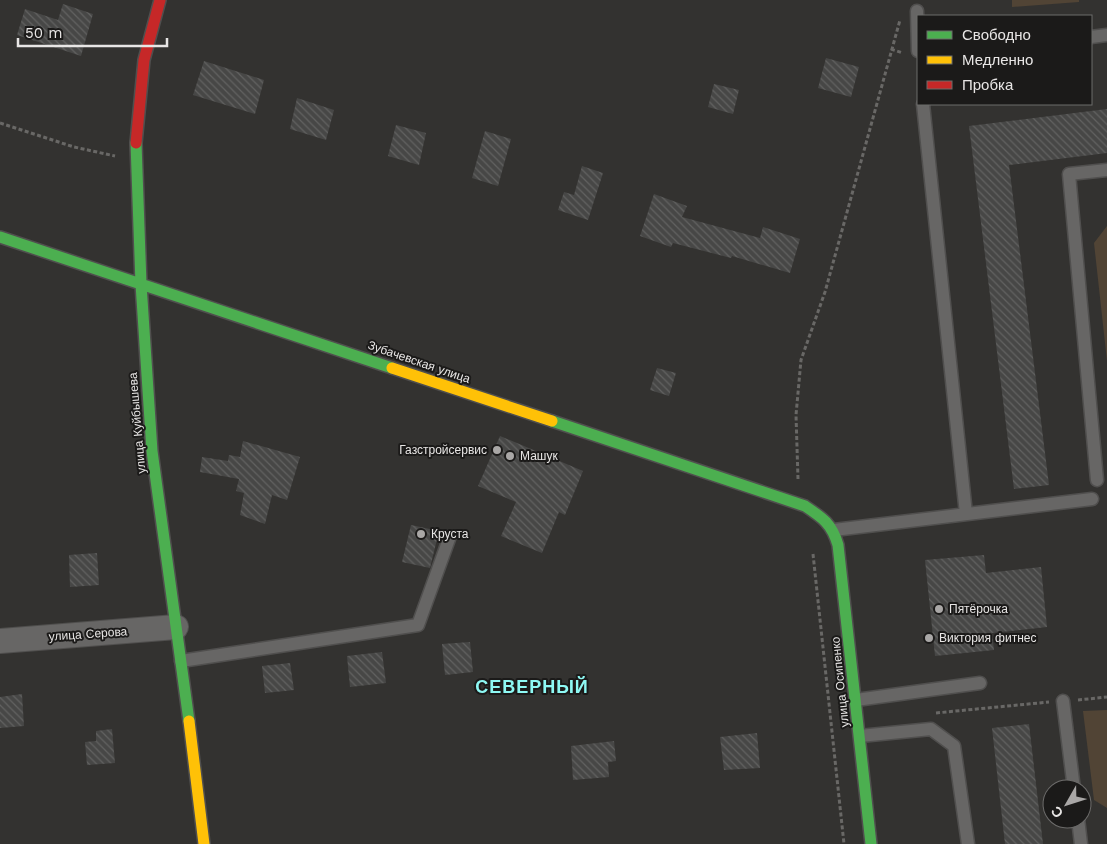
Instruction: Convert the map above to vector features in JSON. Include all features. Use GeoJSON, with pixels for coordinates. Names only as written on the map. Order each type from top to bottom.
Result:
{"type":"FeatureCollection","features":[{"type":"Feature","properties":{"kind":"street","name":"улица Куйбышева"},"geometry":{"type":"LineString","coordinates":[[160,0],[144,60],[136,136],[141,284],[152,451],[204,844]]}},
{"type":"Feature","properties":{"kind":"street","name":"Зубачевская улица"},"geometry":{"type":"LineString","coordinates":[[0,237],[805,506],[826,520]]}},
{"type":"Feature","properties":{"kind":"street","name":"улица Осипенко"},"geometry":{"type":"LineString","coordinates":[[826,520],[834,530],[838,545],[871,844]]}},
{"type":"Feature","properties":{"kind":"street","name":"улица Серова"},"geometry":{"type":"LineString","coordinates":[[0,641],[176,627]]}},
{"type":"Feature","properties":{"kind":"lane"},"geometry":{"type":"LineString","coordinates":[[917,11],[917,15]]}},
{"type":"Feature","properties":{"kind":"lane"},"geometry":{"type":"LineString","coordinates":[[1092,37],[1107,35]]}},
{"type":"Feature","properties":{"kind":"lane"},"geometry":{"type":"LineString","coordinates":[[923,105],[966,514]]}},
{"type":"Feature","properties":{"kind":"lane"},"geometry":{"type":"LineString","coordinates":[[1097,480],[1069,174],[1107,170]]}},
{"type":"Feature","properties":{"kind":"lane"},"geometry":{"type":"LineString","coordinates":[[834,530],[1092,499]]}},
{"type":"Feature","properties":{"kind":"lane"},"geometry":{"type":"LineString","coordinates":[[181,661],[418,625],[449,539]]}},
{"type":"Feature","properties":{"kind":"lane"},"geometry":{"type":"LineString","coordinates":[[856,700],[980,683]]}},
{"type":"Feature","properties":{"kind":"lane"},"geometry":{"type":"LineString","coordinates":[[1063,701],[1073,779]]}},
{"type":"Feature","properties":{"kind":"lane"},"geometry":{"type":"LineString","coordinates":[[860,736],[931,729],[954,746],[968,844]]}},
{"type":"Feature","properties":{"kind":"lane"},"geometry":{"type":"LineString","coordinates":[[1079,829],[1081,844]]}},
{"type":"Feature","properties":{"kind":"path"},"geometry":{"type":"LineString","coordinates":[[805,506],[798,481],[796,415],[801,360],[825,292],[901,16]]}},
{"type":"Feature","properties":{"kind":"path"},"geometry":{"type":"LineString","coordinates":[[0,123],[74,147],[137,161]]}},
{"type":"Feature","properties":{"kind":"path"},"geometry":{"type":"LineString","coordinates":[[812,547],[844,844]]}},
{"type":"Feature","properties":{"kind":"path"},"geometry":{"type":"LineString","coordinates":[[926,714],[1107,697]]}},
{"type":"Feature","properties":{"kind":"shaded area"},"geometry":{"type":"Polygon","coordinates":[[[1012,0],[1079,0],[1079,2],[1012,7],[1012,0]]]}},
{"type":"Feature","properties":{"kind":"shaded area"},"geometry":{"type":"Polygon","coordinates":[[[1107,226],[1107,361],[1094,243],[1107,226]]]}},
{"type":"Feature","properties":{"kind":"shaded area"},"geometry":{"type":"Polygon","coordinates":[[[1107,710],[1107,808],[1094,800],[1083,711],[1107,710]]]}},
{"type":"Feature","properties":{"kind":"building"},"geometry":{"type":"Polygon","coordinates":[[[63,4],[93,14],[81,56],[17,35],[25,9],[58,20],[63,4]]]}},
{"type":"Feature","properties":{"kind":"building"},"geometry":{"type":"Polygon","coordinates":[[[826,58],[859,67],[851,97],[818,88],[826,58]]]}},
{"type":"Feature","properties":{"kind":"building"},"geometry":{"type":"Polygon","coordinates":[[[204,61],[264,80],[255,114],[193,95],[204,61]]]}},
{"type":"Feature","properties":{"kind":"building"},"geometry":{"type":"Polygon","coordinates":[[[714,84],[739,90],[733,114],[708,107],[714,84]]]}},
{"type":"Feature","properties":{"kind":"building"},"geometry":{"type":"Polygon","coordinates":[[[297,98],[334,110],[326,140],[290,129],[297,98]]]}},
{"type":"Feature","properties":{"kind":"building"},"geometry":{"type":"Polygon","coordinates":[[[1107,109],[1107,153],[1009,165],[1049,485],[1014,489],[969,126],[1107,109]]]}},
{"type":"Feature","properties":{"kind":"building"},"geometry":{"type":"Polygon","coordinates":[[[396,125],[426,133],[419,165],[388,156],[396,125]]]}},
{"type":"Feature","properties":{"kind":"building"},"geometry":{"type":"Polygon","coordinates":[[[485,131],[511,139],[498,186],[472,178],[485,131]]]}},
{"type":"Feature","properties":{"kind":"building"},"geometry":{"type":"Polygon","coordinates":[[[582,166],[603,173],[588,220],[558,210],[564,192],[574,195],[582,166]]]}},
{"type":"Feature","properties":{"kind":"building"},"geometry":{"type":"Polygon","coordinates":[[[654,194],[687,206],[682,217],[760,238],[763,227],[800,239],[790,273],[732,256],[731,258],[673,243],[671,247],[640,236],[654,194]]]}},
{"type":"Feature","properties":{"kind":"building"},"geometry":{"type":"Polygon","coordinates":[[[657,368],[676,373],[669,396],[650,390],[657,368]]]}},
{"type":"Feature","properties":{"kind":"building"},"geometry":{"type":"Polygon","coordinates":[[[500,436],[583,471],[565,515],[559,512],[542,553],[501,536],[516,502],[478,486],[500,436]]]}},
{"type":"Feature","properties":{"kind":"building"},"geometry":{"type":"Polygon","coordinates":[[[243,441],[300,457],[287,500],[272,495],[265,524],[240,515],[244,493],[236,491],[239,479],[200,472],[202,457],[228,461],[229,455],[240,457],[243,441]]]}},
{"type":"Feature","properties":{"kind":"building"},"geometry":{"type":"Polygon","coordinates":[[[411,525],[439,531],[430,568],[402,562],[411,525]]]}},
{"type":"Feature","properties":{"kind":"building"},"geometry":{"type":"Polygon","coordinates":[[[97,553],[99,585],[70,587],[69,555],[97,553]]]}},
{"type":"Feature","properties":{"kind":"building"},"geometry":{"type":"Polygon","coordinates":[[[984,555],[986,573],[1041,567],[1047,627],[992,633],[994,650],[935,656],[925,560],[984,555]]]}},
{"type":"Feature","properties":{"kind":"building"},"geometry":{"type":"Polygon","coordinates":[[[470,642],[473,672],[445,675],[442,644],[470,642]]]}},
{"type":"Feature","properties":{"kind":"building"},"geometry":{"type":"Polygon","coordinates":[[[382,652],[386,683],[350,687],[347,656],[382,652]]]}},
{"type":"Feature","properties":{"kind":"building"},"geometry":{"type":"Polygon","coordinates":[[[290,663],[294,690],[265,693],[262,666],[290,663]]]}},
{"type":"Feature","properties":{"kind":"building"},"geometry":{"type":"Polygon","coordinates":[[[22,694],[24,726],[0,728],[0,697],[22,694]]]}},
{"type":"Feature","properties":{"kind":"building"},"geometry":{"type":"Polygon","coordinates":[[[1029,724],[1043,844],[1005,844],[992,728],[1029,724]]]}},
{"type":"Feature","properties":{"kind":"building"},"geometry":{"type":"Polygon","coordinates":[[[112,729],[115,763],[87,765],[85,742],[96,741],[96,731],[112,729]]]}},
{"type":"Feature","properties":{"kind":"building"},"geometry":{"type":"Polygon","coordinates":[[[757,733],[760,768],[724,770],[720,737],[757,733]]]}},
{"type":"Feature","properties":{"kind":"building"},"geometry":{"type":"Polygon","coordinates":[[[614,741],[616,761],[608,762],[609,777],[573,780],[571,746],[614,741]]]}},
{"type":"Feature","properties":{"kind":"traffic: fast"},"geometry":{"type":"LineString","coordinates":[[136,143],[141,284],[152,451],[189,721]]}},
{"type":"Feature","properties":{"kind":"traffic: fast"},"geometry":{"type":"LineString","coordinates":[[0,237],[392,368]]}},
{"type":"Feature","properties":{"kind":"traffic: fast"},"geometry":{"type":"LineString","coordinates":[[552,421],[805,506],[822,518],[830,527],[838,545],[871,844]]}},
{"type":"Feature","properties":{"kind":"traffic: slow"},"geometry":{"type":"LineString","coordinates":[[392,368],[552,421]]}},
{"type":"Feature","properties":{"kind":"traffic: slow"},"geometry":{"type":"LineString","coordinates":[[189,721],[204,844]]}},
{"type":"Feature","properties":{"kind":"traffic: jam"},"geometry":{"type":"LineString","coordinates":[[136,143],[144,60],[160,0]]}},
{"type":"Feature","properties":{"kind":"place","name":"Газстройсервис"},"geometry":{"type":"Point","coordinates":[497,450]}},
{"type":"Feature","properties":{"kind":"place","name":"Машук"},"geometry":{"type":"Point","coordinates":[510,456]}},
{"type":"Feature","properties":{"kind":"place","name":"Круста"},"geometry":{"type":"Point","coordinates":[421,534]}},
{"type":"Feature","properties":{"kind":"place","name":"Пятёрочка"},"geometry":{"type":"Point","coordinates":[939,609]}},
{"type":"Feature","properties":{"kind":"place","name":"Виктория фитнес"},"geometry":{"type":"Point","coordinates":[929,638]}},
{"type":"Feature","properties":{"kind":"district","name":"СЕВЕРНЫЙ"},"geometry":{"type":"Point","coordinates":[532,686]}}]}
